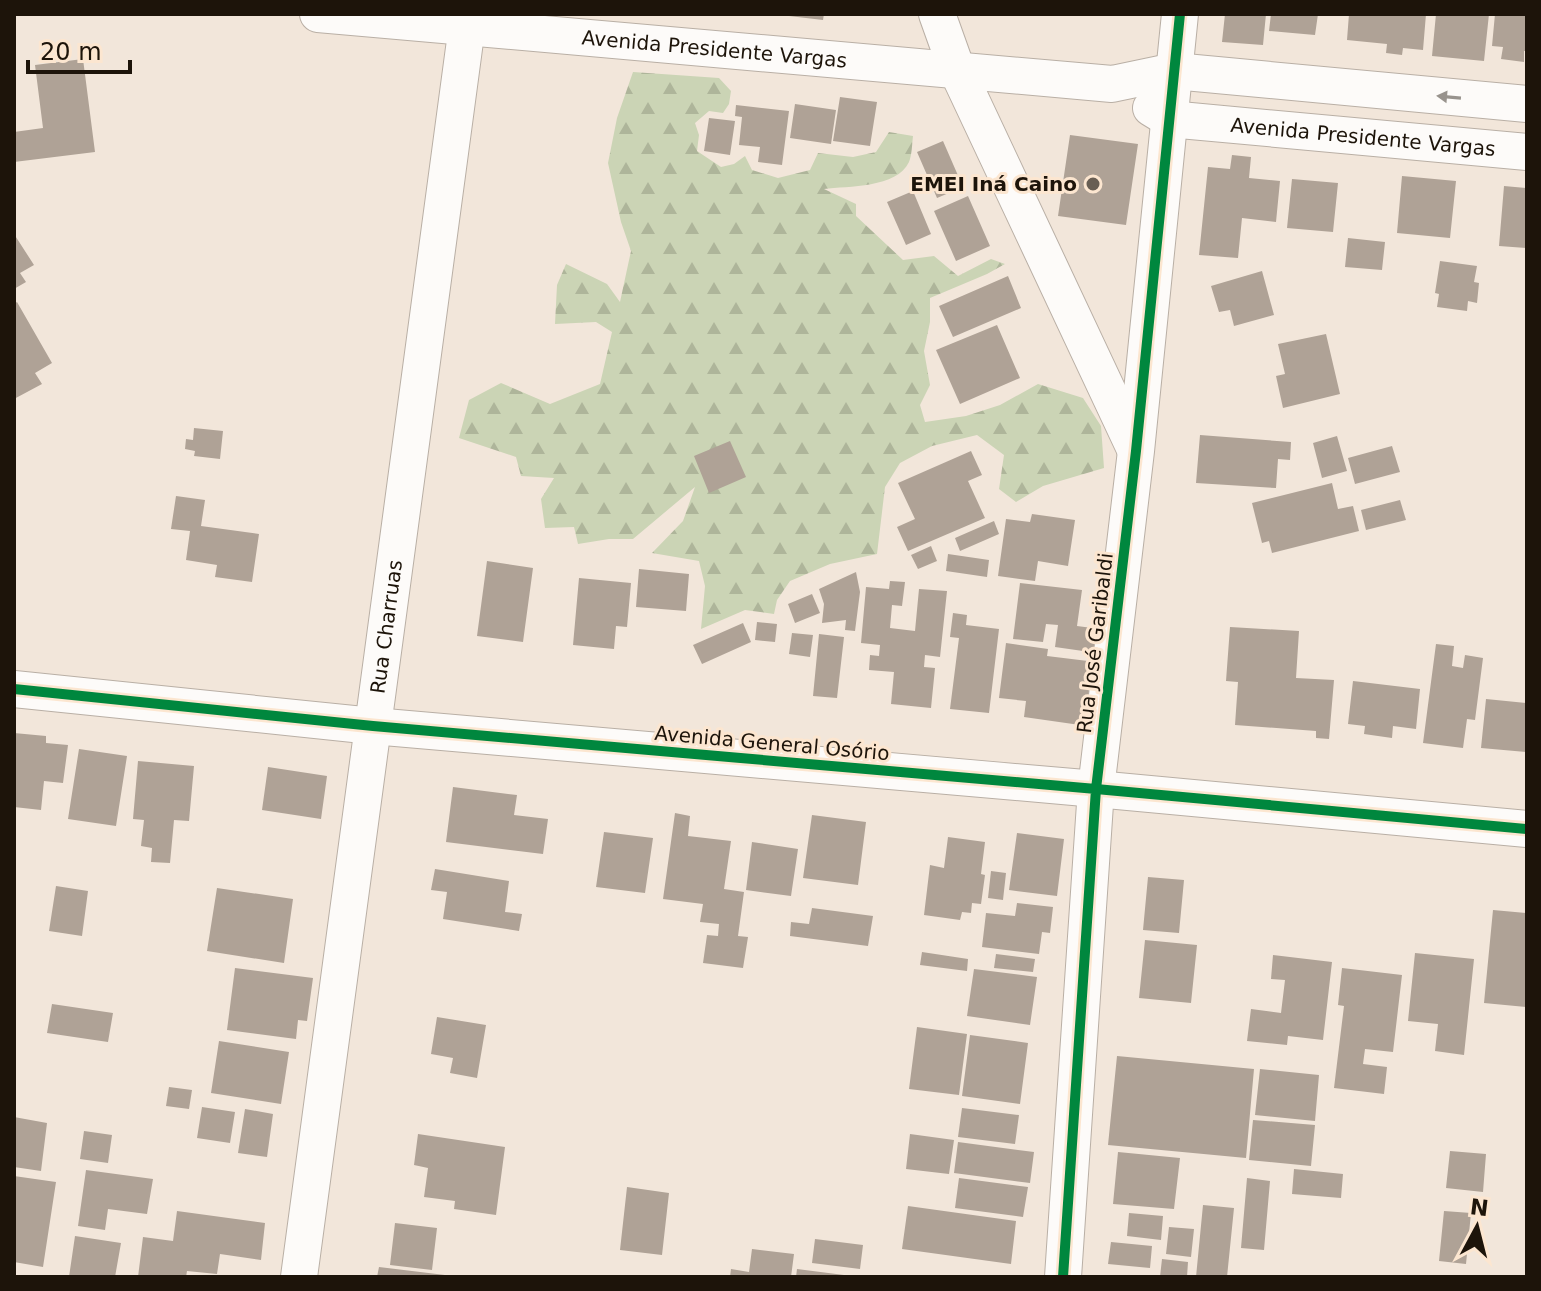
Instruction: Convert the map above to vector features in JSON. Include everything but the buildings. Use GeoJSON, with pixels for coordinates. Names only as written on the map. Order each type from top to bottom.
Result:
{"type":"FeatureCollection","features":[{"type":"Feature","properties":{"kind":"street","name":"Avenida Presidente Vargas"},"geometry":{"type":"LineString","coordinates":[[318,14],[1112,84],[1174,71],[1527,104]]}},
{"type":"Feature","properties":{"kind":"street"},"geometry":{"type":"LineString","coordinates":[[937,14],[957,70],[1136,451]]}},
{"type":"Feature","properties":{"kind":"street","name":"Rua José Garibaldi"},"geometry":{"type":"LineString","coordinates":[[1063,1277],[1096,789],[1136,451],[1180,14]]}},
{"type":"Feature","properties":{"kind":"street","name":"Rua Charruas"},"geometry":{"type":"LineString","coordinates":[[299,1277],[467,26]]}},
{"type":"Feature","properties":{"kind":"street","name":"Avenida Presidente Vargas"},"geometry":{"type":"LineString","coordinates":[[1112,84],[1169,119],[1527,152]]}},
{"type":"Feature","properties":{"kind":"street","name":"Avenida General Osório"},"geometry":{"type":"LineString","coordinates":[[14,689],[373,726],[1527,829]]}},
{"type":"Feature","properties":{"kind":"green space"},"geometry":{"type":"Polygon","coordinates":[[[633,72],[719,78],[731,91],[729,104],[723,113],[709,111],[695,123],[699,135],[697,151],[721,167],[734,164],[745,156],[752,170],[778,178],[810,170],[818,153],[853,157],[876,152],[889,132],[913,136],[909,162],[894,177],[871,184],[824,189],[856,204],[856,216],[903,260],[934,256],[958,276],[991,259],[1005,264],[930,298],[930,322],[924,351],[930,385],[920,405],[925,422],[966,416],[1000,405],[1038,384],[1083,398],[1101,426],[1104,468],[1043,486],[1016,502],[999,489],[1004,455],[977,435],[932,446],[900,463],[885,487],[877,554],[830,564],[790,581],[777,600],[774,614],[745,610],[701,629],[705,586],[699,561],[652,553],[683,521],[695,487],[633,539],[578,544],[574,527],[545,528],[541,499],[554,478],[521,476],[516,457],[459,438],[469,400],[501,383],[550,404],[600,384],[612,332],[596,322],[555,324],[557,285],[566,264],[607,284],[620,302],[631,251],[608,163],[617,118],[633,72]]]}},
{"type":"Feature","properties":{"kind":"cycle path"},"geometry":{"type":"LineString","coordinates":[[1063,1277],[1096,789],[1136,451],[1180,14]]}},
{"type":"Feature","properties":{"kind":"cycle path"},"geometry":{"type":"LineString","coordinates":[[14,689],[373,726],[1527,829]]}},
{"type":"Feature","properties":{"kind":"place","name":"EMEI Iná Caino"},"geometry":{"type":"Point","coordinates":[1093,184]}}]}
